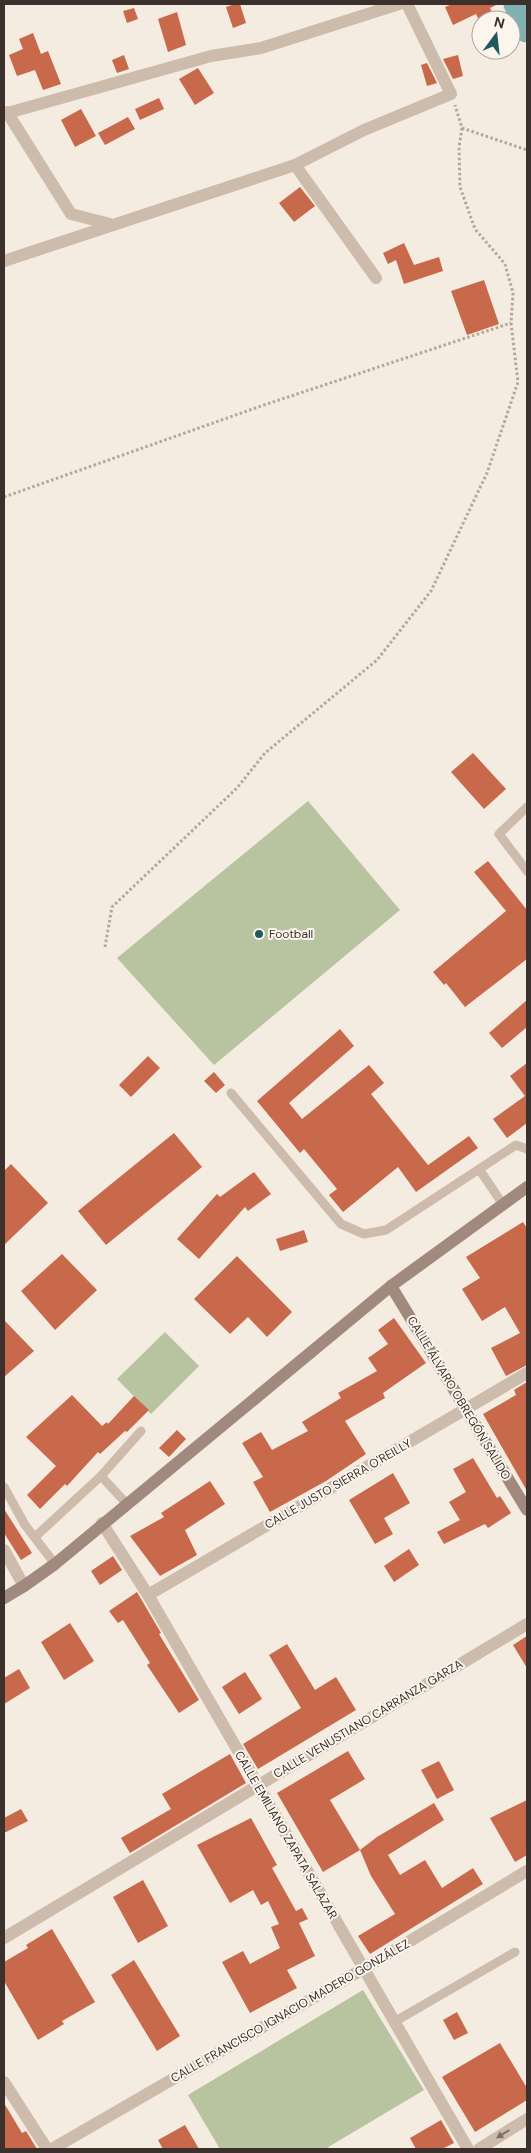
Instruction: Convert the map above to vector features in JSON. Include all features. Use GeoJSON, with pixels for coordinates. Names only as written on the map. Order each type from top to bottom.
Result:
{"type":"FeatureCollection","features":[{"type":"Feature","properties":{"kind":"street"},"geometry":{"type":"LineString","coordinates":[[110,224],[72,214],[6,113],[211,56],[261,48],[399,4]]}},
{"type":"Feature","properties":{"kind":"street"},"geometry":{"type":"LineString","coordinates":[[4,261],[110,224],[295,164],[364,130],[451,94],[407,4]]}},
{"type":"Feature","properties":{"kind":"street"},"geometry":{"type":"LineString","coordinates":[[295,164],[376,278]]}},
{"type":"Feature","properties":{"kind":"street"},"geometry":{"type":"LineString","coordinates":[[4,1598],[54,1564],[391,1286],[502,1203],[527,1187]]}},
{"type":"Feature","properties":{"kind":"street","name":"CALLE ÁLVARO OBREGÓN SALIDO"},"geometry":{"type":"LineString","coordinates":[[391,1286],[527,1510]]}},
{"type":"Feature","properties":{"kind":"street","name":"CALLE JUSTO SIERRA O'REILLY"},"geometry":{"type":"LineString","coordinates":[[148,1595],[527,1373]]}},
{"type":"Feature","properties":{"kind":"street","name":"CALLE EMILIANO ZAPATA SALAZAR"},"geometry":{"type":"LineString","coordinates":[[102,1523],[148,1595],[468,2149]]}},
{"type":"Feature","properties":{"kind":"street"},"geometry":{"type":"LineString","coordinates":[[4,1550],[24,1586]]}},
{"type":"Feature","properties":{"kind":"street","name":"CALLE VENUSTIANO CARRANZA GARZA"},"geometry":{"type":"LineString","coordinates":[[4,1938],[527,1624]]}},
{"type":"Feature","properties":{"kind":"street","name":"CALLE FRANCISCO IGNACIO MADERO GONZÁLEZ"},"geometry":{"type":"LineString","coordinates":[[52,2149],[363,1969],[527,1871]]}},
{"type":"Feature","properties":{"kind":"street"},"geometry":{"type":"LineString","coordinates":[[4,2082],[47,2149]]}},
{"type":"Feature","properties":{"kind":"street"},"geometry":{"type":"LineString","coordinates":[[479,2149],[527,2119]]}},
{"type":"Feature","properties":{"kind":"lane"},"geometry":{"type":"LineString","coordinates":[[527,807],[499,834],[527,870]]}},
{"type":"Feature","properties":{"kind":"lane"},"geometry":{"type":"LineString","coordinates":[[231,1092],[342,1224],[364,1234],[386,1230],[516,1145],[527,1149]]}},
{"type":"Feature","properties":{"kind":"lane"},"geometry":{"type":"LineString","coordinates":[[479,1169],[502,1203]]}},
{"type":"Feature","properties":{"kind":"lane"},"geometry":{"type":"LineString","coordinates":[[35,1536],[101,1476],[141,1431]]}},
{"type":"Feature","properties":{"kind":"lane"},"geometry":{"type":"LineString","coordinates":[[101,1476],[126,1503]]}},
{"type":"Feature","properties":{"kind":"lane"},"geometry":{"type":"LineString","coordinates":[[4,1487],[25,1525],[54,1564]]}},
{"type":"Feature","properties":{"kind":"lane"},"geometry":{"type":"LineString","coordinates":[[394,2022],[515,1952]]}},
{"type":"Feature","properties":{"kind":"path"},"geometry":{"type":"LineString","coordinates":[[105,948],[112,908],[238,788],[265,753],[377,660],[431,591],[487,473],[518,382],[511,323],[513,293],[504,264],[475,230],[460,187],[459,147],[462,128],[451,94]]}},
{"type":"Feature","properties":{"kind":"path"},"geometry":{"type":"LineString","coordinates":[[462,128],[527,150]]}},
{"type":"Feature","properties":{"kind":"path"},"geometry":{"type":"LineString","coordinates":[[4,498],[264,406],[511,323]]}},
{"type":"Feature","properties":{"kind":"green space","name":"Football"},"geometry":{"type":"Polygon","coordinates":[[[308,801],[400,910],[214,1065],[117,958],[308,801]]]}},
{"type":"Feature","properties":{"kind":"green space"},"geometry":{"type":"Polygon","coordinates":[[[165,1332],[199,1366],[151,1414],[117,1379],[165,1332]]]}},
{"type":"Feature","properties":{"kind":"green space"},"geometry":{"type":"Polygon","coordinates":[[[363,1990],[424,2090],[325,2149],[220,2149],[188,2095],[363,1990]]]}},
{"type":"Feature","properties":{"kind":"building"},"geometry":{"type":"Polygon","coordinates":[[[240,4],[246,23],[233,28],[226,7],[240,4]]]}},
{"type":"Feature","properties":{"kind":"building"},"geometry":{"type":"Polygon","coordinates":[[[452,4],[498,4],[490,8],[491,10],[471,10],[471,16],[453,25],[445,7],[452,4]]]}},
{"type":"Feature","properties":{"kind":"building"},"geometry":{"type":"Polygon","coordinates":[[[134,8],[138,19],[127,23],[123,11],[134,8]]]}},
{"type":"Feature","properties":{"kind":"building"},"geometry":{"type":"Polygon","coordinates":[[[177,12],[186,45],[168,52],[158,19],[177,12]]]}},
{"type":"Feature","properties":{"kind":"building"},"geometry":{"type":"Polygon","coordinates":[[[33,33],[41,54],[48,51],[61,84],[43,90],[35,70],[17,76],[9,55],[23,49],[19,39],[33,33]]]}},
{"type":"Feature","properties":{"kind":"building"},"geometry":{"type":"Polygon","coordinates":[[[124,55],[129,69],[117,73],[112,60],[124,55]]]}},
{"type":"Feature","properties":{"kind":"building"},"geometry":{"type":"Polygon","coordinates":[[[458,55],[463,76],[453,79],[443,59],[458,55]]]}},
{"type":"Feature","properties":{"kind":"building"},"geometry":{"type":"Polygon","coordinates":[[[427,63],[437,83],[427,86],[421,65],[427,63]]]}},
{"type":"Feature","properties":{"kind":"building"},"geometry":{"type":"Polygon","coordinates":[[[198,68],[214,93],[195,105],[179,79],[198,68]]]}},
{"type":"Feature","properties":{"kind":"building"},"geometry":{"type":"Polygon","coordinates":[[[159,98],[164,109],[140,120],[135,109],[159,98]]]}},
{"type":"Feature","properties":{"kind":"building"},"geometry":{"type":"Polygon","coordinates":[[[81,109],[96,136],[75,147],[61,120],[81,109]]]}},
{"type":"Feature","properties":{"kind":"building"},"geometry":{"type":"Polygon","coordinates":[[[128,117],[135,129],[105,145],[98,133],[128,117]]]}},
{"type":"Feature","properties":{"kind":"building"},"geometry":{"type":"Polygon","coordinates":[[[300,187],[315,206],[294,222],[279,203],[300,187]]]}},
{"type":"Feature","properties":{"kind":"building"},"geometry":{"type":"Polygon","coordinates":[[[404,243],[414,265],[439,257],[443,271],[404,284],[396,260],[388,264],[383,253],[404,243]]]}},
{"type":"Feature","properties":{"kind":"building"},"geometry":{"type":"Polygon","coordinates":[[[484,280],[499,324],[467,335],[451,291],[484,280]]]}},
{"type":"Feature","properties":{"kind":"building"},"geometry":{"type":"Polygon","coordinates":[[[473,753],[506,789],[484,809],[451,772],[473,753]]]}},
{"type":"Feature","properties":{"kind":"building"},"geometry":{"type":"Polygon","coordinates":[[[488,861],[527,910],[527,959],[465,1007],[446,983],[444,985],[433,972],[506,911],[474,872],[488,861]]]}},
{"type":"Feature","properties":{"kind":"building"},"geometry":{"type":"Polygon","coordinates":[[[527,1000],[527,1027],[502,1048],[489,1033],[527,1000]]]}},
{"type":"Feature","properties":{"kind":"building"},"geometry":{"type":"Polygon","coordinates":[[[340,1029],[354,1046],[289,1103],[302,1119],[369,1065],[384,1083],[371,1094],[428,1165],[469,1136],[478,1148],[416,1192],[398,1167],[343,1212],[329,1195],[337,1189],[304,1149],[300,1153],[257,1101],[340,1029]]]}},
{"type":"Feature","properties":{"kind":"building"},"geometry":{"type":"Polygon","coordinates":[[[148,1056],[160,1068],[131,1097],[119,1085],[148,1056]]]}},
{"type":"Feature","properties":{"kind":"building"},"geometry":{"type":"Polygon","coordinates":[[[527,1063],[527,1123],[507,1138],[493,1119],[525,1096],[510,1076],[527,1063]]]}},
{"type":"Feature","properties":{"kind":"building"},"geometry":{"type":"Polygon","coordinates":[[[214,1072],[225,1085],[216,1093],[204,1081],[214,1072]]]}},
{"type":"Feature","properties":{"kind":"building"},"geometry":{"type":"Polygon","coordinates":[[[174,1133],[202,1167],[106,1245],[78,1211],[174,1133]]]}},
{"type":"Feature","properties":{"kind":"building"},"geometry":{"type":"Polygon","coordinates":[[[11,1164],[48,1203],[4,1245],[4,1171],[11,1164]]]}},
{"type":"Feature","properties":{"kind":"building"},"geometry":{"type":"Polygon","coordinates":[[[254,1172],[271,1194],[248,1211],[245,1207],[199,1259],[177,1239],[217,1194],[220,1197],[254,1172]]]}},
{"type":"Feature","properties":{"kind":"building"},"geometry":{"type":"Polygon","coordinates":[[[523,1222],[527,1228],[527,1365],[506,1376],[491,1348],[520,1333],[505,1307],[482,1321],[462,1289],[480,1278],[466,1257],[523,1222]]]}},
{"type":"Feature","properties":{"kind":"building"},"geometry":{"type":"Polygon","coordinates":[[[304,1230],[308,1242],[280,1251],[276,1239],[304,1230]]]}},
{"type":"Feature","properties":{"kind":"building"},"geometry":{"type":"Polygon","coordinates":[[[62,1254],[97,1290],[55,1330],[21,1291],[62,1254]]]}},
{"type":"Feature","properties":{"kind":"building"},"geometry":{"type":"Polygon","coordinates":[[[237,1256],[292,1312],[267,1337],[248,1317],[230,1334],[194,1299],[237,1256]]]}},
{"type":"Feature","properties":{"kind":"building"},"geometry":{"type":"Polygon","coordinates":[[[394,1318],[426,1363],[383,1393],[385,1398],[345,1421],[366,1454],[326,1481],[270,1512],[253,1482],[263,1477],[242,1443],[261,1432],[272,1450],[308,1431],[302,1422],[341,1398],[338,1393],[377,1371],[368,1358],[388,1344],[378,1330],[394,1318]]]}},
{"type":"Feature","properties":{"kind":"building"},"geometry":{"type":"Polygon","coordinates":[[[4,1320],[34,1351],[4,1377],[4,1320]]]}},
{"type":"Feature","properties":{"kind":"building"},"geometry":{"type":"Polygon","coordinates":[[[527,1382],[527,1491],[483,1414],[516,1395],[514,1390],[527,1382]]]}},
{"type":"Feature","properties":{"kind":"building"},"geometry":{"type":"Polygon","coordinates":[[[72,1395],[102,1426],[107,1422],[108,1424],[134,1396],[149,1410],[127,1432],[125,1431],[100,1454],[98,1452],[67,1486],[65,1484],[40,1509],[27,1495],[56,1466],[26,1437],[72,1395]]]}},
{"type":"Feature","properties":{"kind":"building"},"geometry":{"type":"Polygon","coordinates":[[[177,1430],[186,1439],[169,1457],[159,1448],[177,1430]]]}},
{"type":"Feature","properties":{"kind":"building"},"geometry":{"type":"Polygon","coordinates":[[[473,1458],[497,1498],[500,1496],[511,1513],[488,1528],[485,1524],[444,1544],[437,1532],[460,1520],[449,1502],[466,1492],[453,1469],[473,1458]]]}},
{"type":"Feature","properties":{"kind":"building"},"geometry":{"type":"Polygon","coordinates":[[[393,1473],[410,1503],[384,1518],[393,1534],[375,1544],[349,1500],[393,1473]]]}},
{"type":"Feature","properties":{"kind":"building"},"geometry":{"type":"Polygon","coordinates":[[[210,1481],[225,1504],[185,1530],[197,1555],[160,1576],[130,1536],[164,1517],[161,1513],[210,1481]]]}},
{"type":"Feature","properties":{"kind":"building"},"geometry":{"type":"Polygon","coordinates":[[[4,1509],[32,1553],[21,1560],[4,1533],[4,1509]]]}},
{"type":"Feature","properties":{"kind":"building"},"geometry":{"type":"Polygon","coordinates":[[[409,1549],[419,1565],[394,1582],[384,1566],[409,1549]]]}},
{"type":"Feature","properties":{"kind":"building"},"geometry":{"type":"Polygon","coordinates":[[[113,1556],[122,1570],[100,1585],[91,1571],[113,1556]]]}},
{"type":"Feature","properties":{"kind":"building"},"geometry":{"type":"Polygon","coordinates":[[[137,1592],[161,1633],[159,1634],[199,1700],[179,1713],[147,1665],[150,1663],[123,1620],[118,1623],[109,1611],[137,1592]]]}},
{"type":"Feature","properties":{"kind":"building"},"geometry":{"type":"Polygon","coordinates":[[[70,1623],[94,1661],[64,1680],[41,1642],[70,1623]]]}},
{"type":"Feature","properties":{"kind":"building"},"geometry":{"type":"Polygon","coordinates":[[[527,1636],[527,1668],[513,1645],[527,1636]]]}},
{"type":"Feature","properties":{"kind":"building"},"geometry":{"type":"Polygon","coordinates":[[[287,1644],[315,1690],[336,1677],[356,1710],[258,1769],[243,1744],[301,1708],[269,1655],[287,1644]]]}},
{"type":"Feature","properties":{"kind":"building"},"geometry":{"type":"Polygon","coordinates":[[[19,1669],[30,1688],[4,1704],[4,1678],[19,1669]]]}},
{"type":"Feature","properties":{"kind":"building"},"geometry":{"type":"Polygon","coordinates":[[[245,1672],[262,1699],[239,1714],[222,1687],[245,1672]]]}},
{"type":"Feature","properties":{"kind":"building"},"geometry":{"type":"Polygon","coordinates":[[[348,1751],[365,1779],[330,1800],[360,1850],[323,1872],[277,1793],[348,1751]]]}},
{"type":"Feature","properties":{"kind":"building"},"geometry":{"type":"Polygon","coordinates":[[[230,1754],[246,1783],[130,1853],[121,1838],[171,1809],[162,1794],[230,1754]]]}},
{"type":"Feature","properties":{"kind":"building"},"geometry":{"type":"Polygon","coordinates":[[[439,1761],[454,1790],[437,1799],[421,1770],[439,1761]]]}},
{"type":"Feature","properties":{"kind":"building"},"geometry":{"type":"Polygon","coordinates":[[[527,1800],[527,1855],[515,1862],[490,1818],[527,1800]]]}},
{"type":"Feature","properties":{"kind":"building"},"geometry":{"type":"Polygon","coordinates":[[[434,1803],[444,1820],[388,1855],[400,1875],[425,1860],[442,1888],[473,1868],[483,1884],[370,1954],[358,1936],[395,1914],[371,1876],[360,1850],[377,1837],[434,1803]]]}},
{"type":"Feature","properties":{"kind":"building"},"geometry":{"type":"Polygon","coordinates":[[[21,1809],[28,1821],[4,1833],[4,1818],[21,1809]]]}},
{"type":"Feature","properties":{"kind":"building"},"geometry":{"type":"Polygon","coordinates":[[[251,1818],[277,1865],[272,1868],[296,1911],[302,1908],[308,1919],[299,1923],[315,1956],[287,1970],[297,1988],[250,2013],[222,1962],[243,1951],[250,1964],[280,1948],[271,1927],[279,1924],[268,1901],[261,1905],[253,1890],[230,1903],[197,1845],[251,1818]]]}},
{"type":"Feature","properties":{"kind":"building"},"geometry":{"type":"Polygon","coordinates":[[[143,1880],[168,1926],[138,1943],[113,1897],[143,1880]]]}},
{"type":"Feature","properties":{"kind":"building"},"geometry":{"type":"Polygon","coordinates":[[[52,1929],[95,2002],[62,2021],[64,2024],[38,2040],[4,1981],[4,1962],[28,1948],[26,1945],[52,1929]]]}},
{"type":"Feature","properties":{"kind":"building"},"geometry":{"type":"Polygon","coordinates":[[[134,1960],[180,2036],[157,2051],[111,1975],[134,1960]]]}},
{"type":"Feature","properties":{"kind":"building"},"geometry":{"type":"Polygon","coordinates":[[[457,2012],[468,2033],[454,2040],[443,2020],[457,2012]]]}},
{"type":"Feature","properties":{"kind":"building"},"geometry":{"type":"Polygon","coordinates":[[[500,2043],[527,2088],[527,2100],[475,2132],[442,2077],[500,2043]]]}},
{"type":"Feature","properties":{"kind":"building"},"geometry":{"type":"Polygon","coordinates":[[[4,2103],[22,2133],[26,2131],[37,2149],[4,2149],[4,2103]]]}},
{"type":"Feature","properties":{"kind":"building"},"geometry":{"type":"Polygon","coordinates":[[[441,2120],[454,2143],[442,2149],[416,2149],[410,2138],[441,2120]]]}},
{"type":"Feature","properties":{"kind":"building"},"geometry":{"type":"Polygon","coordinates":[[[185,2125],[199,2149],[163,2149],[158,2140],[185,2125]]]}},
{"type":"Feature","properties":{"kind":"waterway"},"geometry":{"type":"LineString","coordinates":[[518,4],[525,17],[527,28]]}},
{"type":"Feature","properties":{"kind":"place","name":"Football"},"geometry":{"type":"Point","coordinates":[259,934]}}]}
